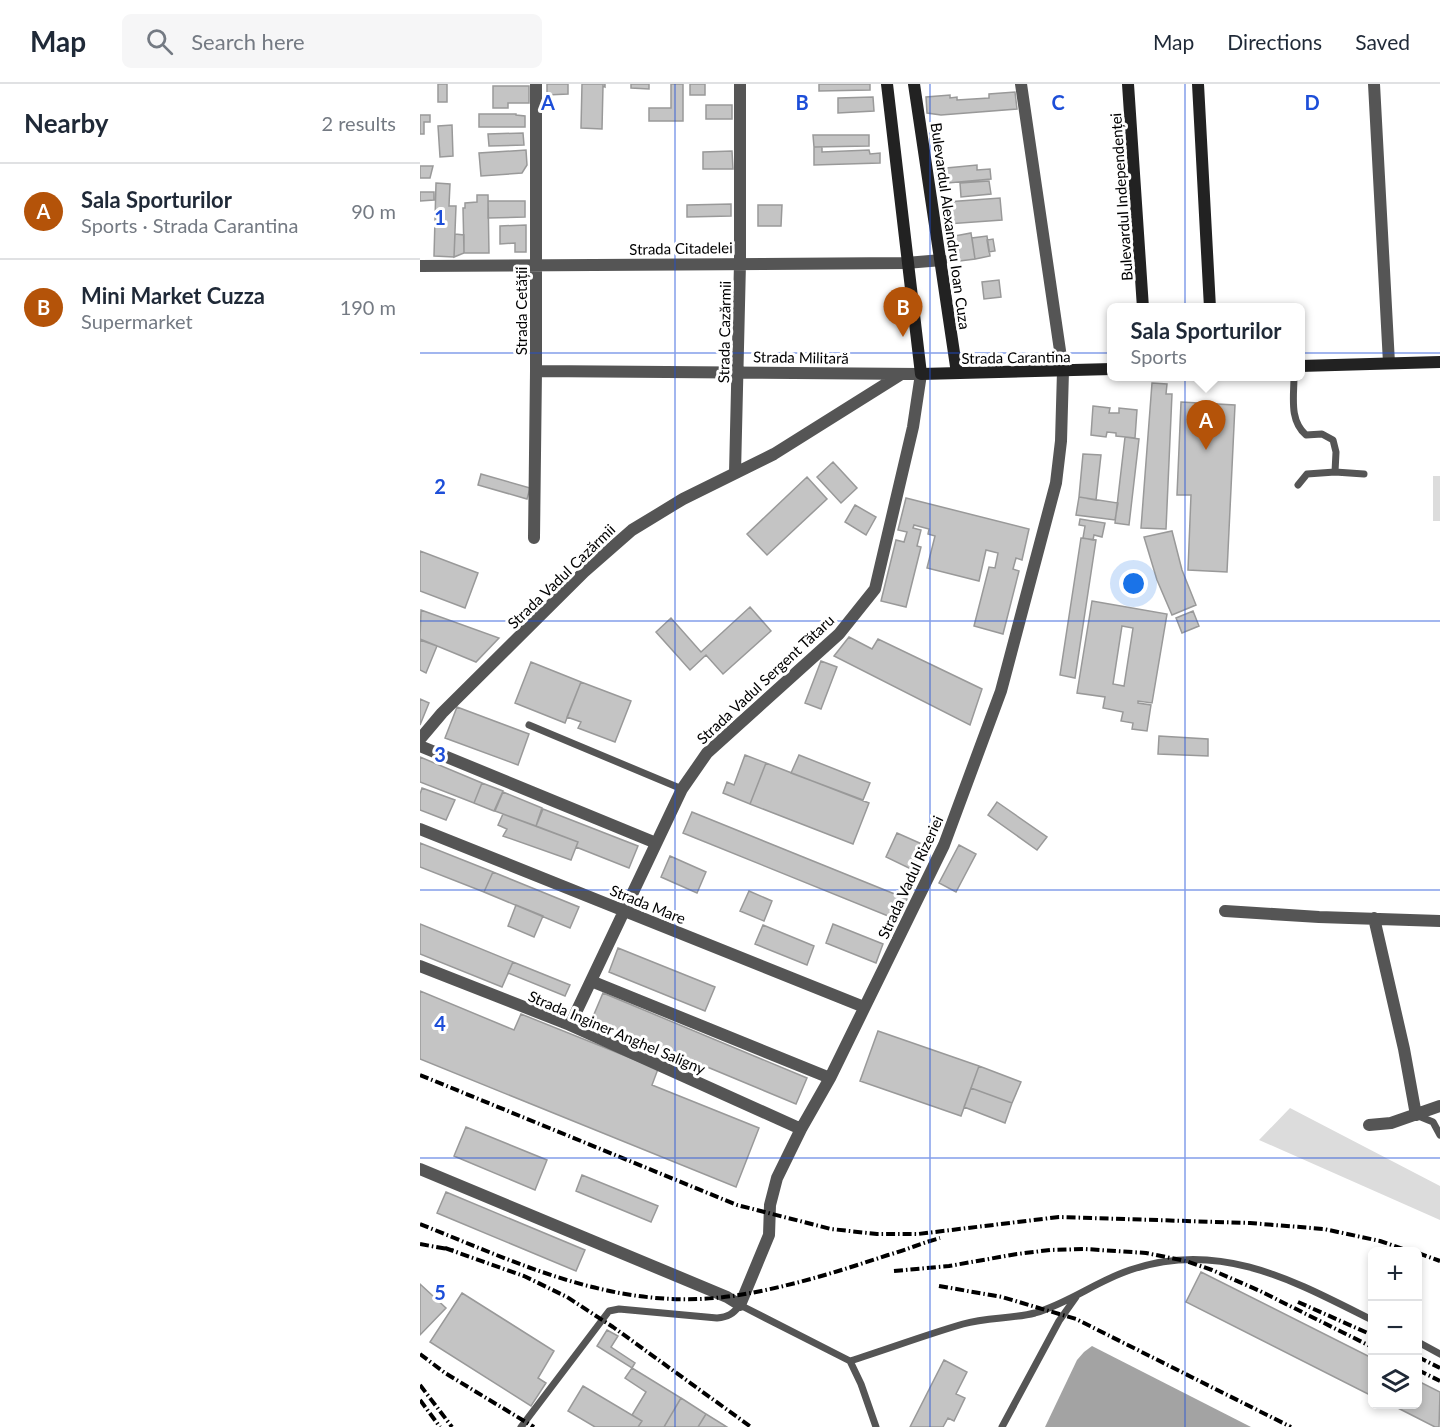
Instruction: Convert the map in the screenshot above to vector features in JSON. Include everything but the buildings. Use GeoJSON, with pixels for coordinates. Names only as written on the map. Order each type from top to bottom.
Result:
{"type":"FeatureCollection","features":[{"type":"Feature","properties":{"kind":"main road"},"geometry":{"type":"LineString","coordinates":[[887,84],[906,263],[921,374]]}},
{"type":"Feature","properties":{"kind":"main road","name":"Bulevardul Alexandru Ioan Cuza"},"geometry":{"type":"LineString","coordinates":[[914,84],[942,260],[957,374]]}},
{"type":"Feature","properties":{"kind":"main road","name":"Bulevardul Independenței"},"geometry":{"type":"LineString","coordinates":[[1128,84],[1143,303]]}},
{"type":"Feature","properties":{"kind":"main road"},"geometry":{"type":"LineString","coordinates":[[1198,84],[1210,303]]}},
{"type":"Feature","properties":{"kind":"main road"},"geometry":{"type":"LineString","coordinates":[[1305,366],[1440,362]]}},
{"type":"Feature","properties":{"kind":"main road","name":"Strada Carantina"},"geometry":{"type":"LineString","coordinates":[[921,374],[1107,369]]}},
{"type":"Feature","properties":{"kind":"street","name":"Strada Cetății"},"geometry":{"type":"LineString","coordinates":[[534,538],[536,84]]}},
{"type":"Feature","properties":{"kind":"street","name":"Strada Cazărmii"},"geometry":{"type":"LineString","coordinates":[[735,473],[739,371],[740,84]]}},
{"type":"Feature","properties":{"kind":"street","name":"Strada Vadul Rizeriei"},"geometry":{"type":"LineString","coordinates":[[740,1305],[769,1235],[770,1205],[777,1178],[801,1128],[830,1078],[944,846],[1001,691],[1056,483],[1061,441],[1063,371],[1021,84]]}},
{"type":"Feature","properties":{"kind":"street"},"geometry":{"type":"LineString","coordinates":[[1374,84],[1389,363]]}},
{"type":"Feature","properties":{"kind":"street","name":"Strada Citadelei"},"geometry":{"type":"LineString","coordinates":[[420,266],[906,263],[942,260]]}},
{"type":"Feature","properties":{"kind":"street","name":"Strada Militară"},"geometry":{"type":"LineString","coordinates":[[536,371],[921,374]]}},
{"type":"Feature","properties":{"kind":"street","name":"Strada Vadul Cazărmii"},"geometry":{"type":"LineString","coordinates":[[420,739],[442,713],[584,572],[632,530],[683,499],[774,454],[901,374]]}},
{"type":"Feature","properties":{"kind":"street","name":"Strada Vadul Sergent Tătaru"},"geometry":{"type":"LineString","coordinates":[[570,1025],[682,789],[706,753],[839,634],[875,589],[913,427],[921,374]]}},
{"type":"Feature","properties":{"kind":"street"},"geometry":{"type":"LineString","coordinates":[[420,747],[656,843]]}},
{"type":"Feature","properties":{"kind":"street","name":"Strada Mare"},"geometry":{"type":"LineString","coordinates":[[420,829],[864,1007]]}},
{"type":"Feature","properties":{"kind":"street"},"geometry":{"type":"LineString","coordinates":[[1225,910],[1440,921]]}},
{"type":"Feature","properties":{"kind":"street"},"geometry":{"type":"LineString","coordinates":[[1374,918],[1404,1049],[1416,1115]]}},
{"type":"Feature","properties":{"kind":"street","name":"Strada Inginer Anghel Saligny"},"geometry":{"type":"LineString","coordinates":[[420,966],[570,1025],[801,1128]]}},
{"type":"Feature","properties":{"kind":"street"},"geometry":{"type":"LineString","coordinates":[[591,981],[830,1078]]}},
{"type":"Feature","properties":{"kind":"street"},"geometry":{"type":"LineString","coordinates":[[1369,1125],[1391,1123],[1440,1106]]}},
{"type":"Feature","properties":{"kind":"street"},"geometry":{"type":"LineString","coordinates":[[420,1169],[727,1297],[740,1305]]}},
{"type":"Feature","properties":{"kind":"lane"},"geometry":{"type":"LineString","coordinates":[[1294,381],[1294,416],[1299,429],[1306,435],[1322,434],[1334,440],[1335,472]]}},
{"type":"Feature","properties":{"kind":"lane"},"geometry":{"type":"LineString","coordinates":[[1298,485],[1307,474],[1335,472],[1364,474]]}},
{"type":"Feature","properties":{"kind":"lane"},"geometry":{"type":"LineString","coordinates":[[529,725],[682,789]]}},
{"type":"Feature","properties":{"kind":"lane"},"geometry":{"type":"LineString","coordinates":[[1416,1115],[1432,1122],[1440,1135]]}},
{"type":"Feature","properties":{"kind":"lane"},"geometry":{"type":"LineString","coordinates":[[850,1361],[963,1324],[1035,1313],[1077,1295],[1112,1276],[1152,1263],[1194,1258],[1215,1259],[1258,1268],[1306,1287],[1368,1318]]}},
{"type":"Feature","properties":{"kind":"lane"},"geometry":{"type":"LineString","coordinates":[[1002,1427],[1059,1321],[1077,1295]]}},
{"type":"Feature","properties":{"kind":"lane"},"geometry":{"type":"LineString","coordinates":[[521,1427],[609,1311],[619,1309],[717,1318],[726,1317],[740,1305],[850,1361],[876,1427]]}},
{"type":"Feature","properties":{"kind":"lane"},"geometry":{"type":"LineString","coordinates":[[1422,1344],[1440,1354]]}},
{"type":"Feature","properties":{"kind":"shaded area"},"geometry":{"type":"Polygon","coordinates":[[[1433,476],[1440,476],[1440,521],[1433,521],[1433,476]]]}},
{"type":"Feature","properties":{"kind":"shaded area"},"geometry":{"type":"Polygon","coordinates":[[[1290,1108],[1440,1186],[1440,1220],[1259,1140],[1290,1108]]]}},
{"type":"Feature","properties":{"kind":"shaded area"},"geometry":{"type":"Polygon","coordinates":[[[1092,1346],[1251,1427],[1045,1427],[1077,1360],[1092,1346]]]}},
{"type":"Feature","properties":{"kind":"railway"},"geometry":{"type":"LineString","coordinates":[[420,1075],[737,1205],[831,1229],[877,1234],[918,1234],[1059,1217],[1250,1223],[1324,1229],[1397,1247]]}},
{"type":"Feature","properties":{"kind":"railway"},"geometry":{"type":"LineString","coordinates":[[420,1224],[536,1270],[614,1292],[655,1298],[696,1299],[758,1292],[851,1267],[940,1238]]}},
{"type":"Feature","properties":{"kind":"railway"},"geometry":{"type":"LineString","coordinates":[[420,1244],[453,1250]]}},
{"type":"Feature","properties":{"kind":"railway"},"geometry":{"type":"LineString","coordinates":[[445,1248],[524,1276],[567,1297],[613,1327],[751,1427]]}},
{"type":"Feature","properties":{"kind":"railway"},"geometry":{"type":"LineString","coordinates":[[894,1271],[949,1266],[1050,1250],[1085,1249],[1146,1253],[1186,1261],[1212,1270],[1260,1291],[1368,1345]]}},
{"type":"Feature","properties":{"kind":"railway"},"geometry":{"type":"LineString","coordinates":[[1422,1254],[1440,1261]]}},
{"type":"Feature","properties":{"kind":"railway"},"geometry":{"type":"LineString","coordinates":[[939,1286],[1002,1297],[1076,1319],[1291,1427]]}},
{"type":"Feature","properties":{"kind":"railway"},"geometry":{"type":"LineString","coordinates":[[1298,1302],[1368,1333]]}},
{"type":"Feature","properties":{"kind":"railway"},"geometry":{"type":"LineString","coordinates":[[420,1354],[445,1373],[534,1427]]}},
{"type":"Feature","properties":{"kind":"railway"},"geometry":{"type":"LineString","coordinates":[[1422,1359],[1440,1368]]}},
{"type":"Feature","properties":{"kind":"railway"},"geometry":{"type":"LineString","coordinates":[[1422,1372],[1440,1381]]}},
{"type":"Feature","properties":{"kind":"railway"},"geometry":{"type":"LineString","coordinates":[[420,1385],[452,1427]]}},
{"type":"Feature","properties":{"kind":"railway"},"geometry":{"type":"LineString","coordinates":[[420,1400],[440,1427]]}},
{"type":"Feature","properties":{"kind":"place","name":"Mini Market Cuzza"},"geometry":{"type":"Point","coordinates":[903,337]}},
{"type":"Feature","properties":{"kind":"place","name":"Sala Sporturilor"},"geometry":{"type":"Point","coordinates":[1206,450]}}]}
